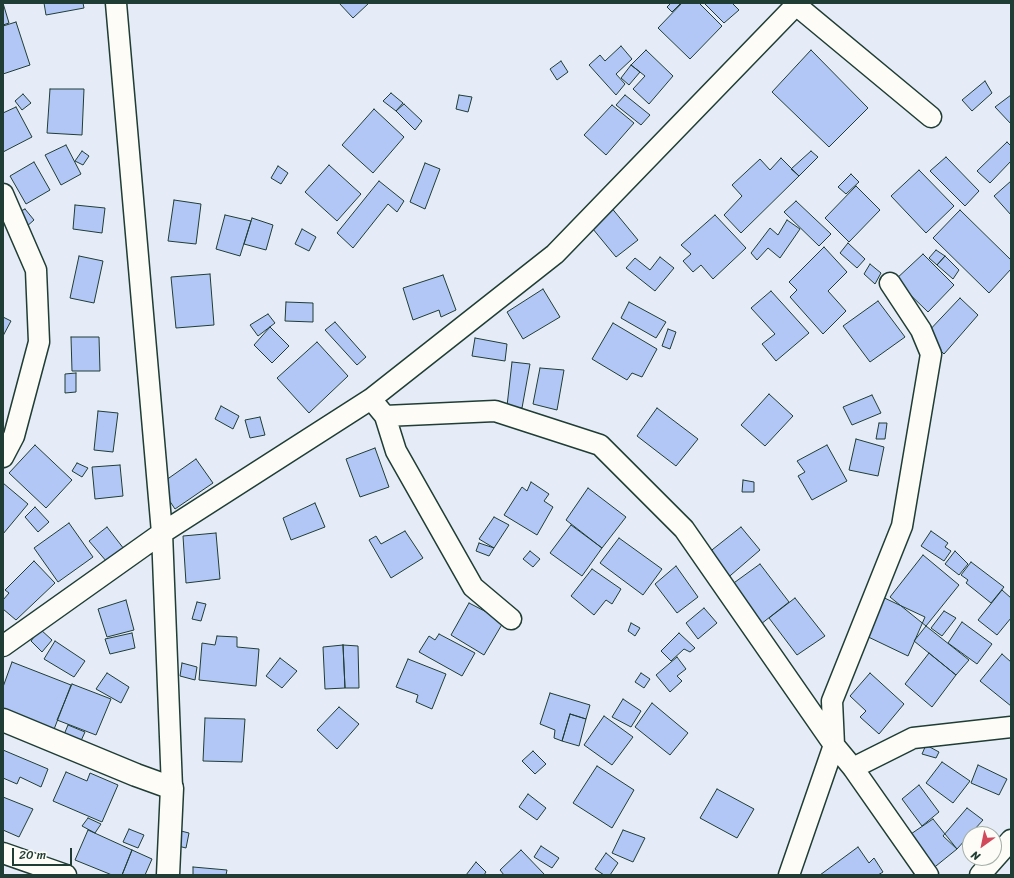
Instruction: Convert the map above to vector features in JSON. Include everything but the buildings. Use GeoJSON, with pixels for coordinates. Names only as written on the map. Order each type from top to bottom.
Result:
{"type":"FeatureCollection","features":[{"type":"Feature","properties":{"kind":"street"},"geometry":{"type":"LineString","coordinates":[[116,3],[162,533],[172,788],[168,875]]}},
{"type":"Feature","properties":{"kind":"street"},"geometry":{"type":"LineString","coordinates":[[3,646],[162,533],[371,399],[555,254],[796,5],[931,117]]}},
{"type":"Feature","properties":{"kind":"street"},"geometry":{"type":"LineString","coordinates":[[3,194],[36,270],[39,342],[14,436],[3,457]]}},
{"type":"Feature","properties":{"kind":"street"},"geometry":{"type":"LineString","coordinates":[[789,875],[834,745],[832,701],[902,526],[931,354],[921,330],[890,283]]}},
{"type":"Feature","properties":{"kind":"street"},"geometry":{"type":"LineString","coordinates":[[371,399],[385,416],[396,451],[473,587],[512,618]]}},
{"type":"Feature","properties":{"kind":"street"},"geometry":{"type":"LineString","coordinates":[[385,416],[495,411],[600,445],[684,529],[834,745],[853,768],[928,875]]}},
{"type":"Feature","properties":{"kind":"street"},"geometry":{"type":"LineString","coordinates":[[3,720],[136,775],[172,788]]}},
{"type":"Feature","properties":{"kind":"street"},"geometry":{"type":"LineString","coordinates":[[853,768],[913,738],[1011,727]]}},
{"type":"Feature","properties":{"kind":"street"},"geometry":{"type":"LineString","coordinates":[[980,875],[1011,840]]}},
{"type":"Feature","properties":{"kind":"street"},"geometry":{"type":"LineString","coordinates":[[3,853],[66,875]]}}]}
